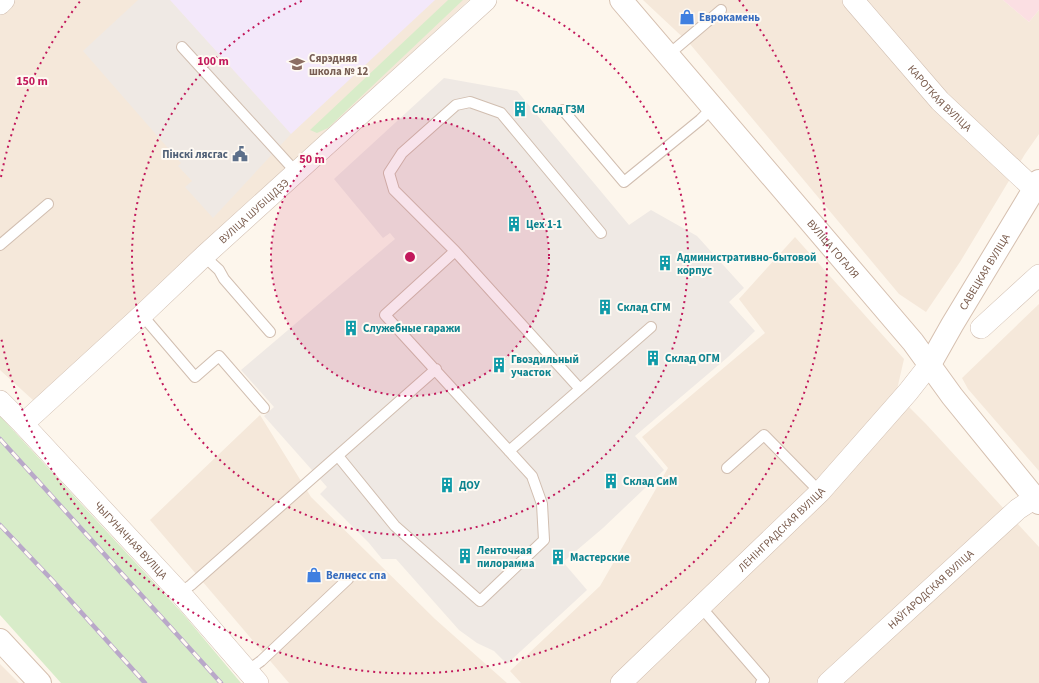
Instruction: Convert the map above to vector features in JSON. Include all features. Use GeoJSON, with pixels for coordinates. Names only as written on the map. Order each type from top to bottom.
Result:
{"type":"FeatureCollection","features":[{"type":"Feature","properties":{"kind":"street"},"geometry":{"type":"LineString","coordinates":[[0,4],[4,0]]}},
{"type":"Feature","properties":{"kind":"street","name":"ВУЛІЦА ШУБІЦІДЗЭ"},"geometry":{"type":"LineString","coordinates":[[23,424],[204,256],[486,0]]}},
{"type":"Feature","properties":{"kind":"street","name":"ВУЛІЦА ГОГАЛЯ"},"geometry":{"type":"LineString","coordinates":[[621,0],[913,342],[952,396],[1037,500]]}},
{"type":"Feature","properties":{"kind":"street","name":"КАРОТКАЯ ВУЛІЦА"},"geometry":{"type":"LineString","coordinates":[[853,0],[940,101],[1036,185]]}},
{"type":"Feature","properties":{"kind":"street","name":"САВЕЦКАЯ ВУЛІЦА"},"geometry":{"type":"LineString","coordinates":[[930,364],[1036,185]]}},
{"type":"Feature","properties":{"kind":"street"},"geometry":{"type":"LineString","coordinates":[[981,328],[1039,275]]}},
{"type":"Feature","properties":{"kind":"street","name":"ЛЕНІНГРАДСКАЯ ВУЛІЦА"},"geometry":{"type":"LineString","coordinates":[[621,683],[820,492],[908,392],[930,364]]}},
{"type":"Feature","properties":{"kind":"street","name":"ЧЫГУНАЧНАЯ ВУЛІЦА"},"geometry":{"type":"LineString","coordinates":[[0,401],[180,593],[253,677]]}},
{"type":"Feature","properties":{"kind":"street","name":"НАЎГАРОДСКАЯ ВУЛІЦА"},"geometry":{"type":"LineString","coordinates":[[828,683],[1018,509],[1037,500]]}},
{"type":"Feature","properties":{"kind":"street"},"geometry":{"type":"LineString","coordinates":[[0,640],[40,683]]}},
{"type":"Feature","properties":{"kind":"lane"},"geometry":{"type":"LineString","coordinates":[[668,55],[721,10]]}},
{"type":"Feature","properties":{"kind":"lane"},"geometry":{"type":"LineString","coordinates":[[182,47],[296,172]]}},
{"type":"Feature","properties":{"kind":"lane"},"geometry":{"type":"LineString","coordinates":[[580,389],[455,251],[394,190],[389,173],[402,153],[450,110],[456,105],[470,102],[501,113],[601,233]]}},
{"type":"Feature","properties":{"kind":"lane"},"geometry":{"type":"LineString","coordinates":[[563,110],[624,182],[700,120],[712,108]]}},
{"type":"Feature","properties":{"kind":"lane"},"geometry":{"type":"LineString","coordinates":[[0,245],[48,204]]}},
{"type":"Feature","properties":{"kind":"lane"},"geometry":{"type":"LineString","coordinates":[[338,456],[395,526],[480,601],[544,540],[542,504],[532,476],[386,315],[455,251]]}},
{"type":"Feature","properties":{"kind":"lane"},"geometry":{"type":"LineString","coordinates":[[204,256],[219,270],[224,279],[270,332]]}},
{"type":"Feature","properties":{"kind":"lane"},"geometry":{"type":"LineString","coordinates":[[142,315],[195,377],[219,356],[264,408]]}},
{"type":"Feature","properties":{"kind":"lane"},"geometry":{"type":"LineString","coordinates":[[509,451],[651,327]]}},
{"type":"Feature","properties":{"kind":"lane"},"geometry":{"type":"LineString","coordinates":[[180,593],[191,585],[436,369]]}},
{"type":"Feature","properties":{"kind":"lane"},"geometry":{"type":"LineString","coordinates":[[727,468],[764,435],[820,492]]}},
{"type":"Feature","properties":{"kind":"lane"},"geometry":{"type":"LineString","coordinates":[[253,677],[260,661],[348,579]]}},
{"type":"Feature","properties":{"kind":"lane"},"geometry":{"type":"LineString","coordinates":[[700,606],[764,680],[761,683]]}},
{"type":"Feature","properties":{"kind":"shaded area"},"geometry":{"type":"Polygon","coordinates":[[[0,0],[469,0],[34,401],[0,370],[0,0]]]}},
{"type":"Feature","properties":{"kind":"shaded area"},"geometry":{"type":"Polygon","coordinates":[[[138,0],[170,0],[291,134],[213,218],[185,187],[192,181],[178,166],[181,163],[83,51],[138,0]]]}},
{"type":"Feature","properties":{"kind":"shaded area","name":"Сярэдняя школа № 12"},"geometry":{"type":"Polygon","coordinates":[[[170,0],[435,0],[291,134],[170,0]]]}},
{"type":"Feature","properties":{"kind":"shaded area"},"geometry":{"type":"Polygon","coordinates":[[[643,0],[1003,0],[1029,22],[1039,10],[1039,134],[1025,154],[960,262],[926,312],[899,294],[690,44],[643,0]]]}},
{"type":"Feature","properties":{"kind":"shaded area"},"geometry":{"type":"Polygon","coordinates":[[[1003,0],[1039,0],[1039,10],[1029,22],[1003,0]]]}},
{"type":"Feature","properties":{"kind":"shaded area"},"geometry":{"type":"Polygon","coordinates":[[[444,78],[517,91],[629,225],[651,210],[697,236],[744,288],[729,302],[755,331],[728,357],[635,436],[664,470],[603,528],[563,562],[587,590],[507,664],[494,651],[477,643],[459,630],[396,559],[382,559],[369,543],[320,494],[327,487],[264,416],[274,407],[241,370],[395,239],[390,233],[383,238],[334,179],[444,78]]]}},
{"type":"Feature","properties":{"kind":"shaded area"},"geometry":{"type":"Polygon","coordinates":[[[795,237],[904,359],[896,394],[926,424],[1039,547],[1039,683],[521,683],[510,671],[600,586],[668,468],[642,437],[765,333],[739,299],[795,237]]]}},
{"type":"Feature","properties":{"kind":"shaded area"},"geometry":{"type":"Polygon","coordinates":[[[1039,304],[1039,471],[968,389],[962,378],[1039,304]]]}},
{"type":"Feature","properties":{"kind":"shaded area"},"geometry":{"type":"Polygon","coordinates":[[[260,415],[311,497],[435,619],[507,683],[289,683],[150,520],[260,415]]]}},
{"type":"Feature","properties":{"kind":"shaded area"},"geometry":{"type":"Polygon","coordinates":[[[0,664],[19,683],[0,683],[0,664]]]}},
{"type":"Feature","properties":{"kind":"green space"},"geometry":{"type":"Polygon","coordinates":[[[448,0],[463,0],[328,128],[317,133],[310,130],[448,0]]]}},
{"type":"Feature","properties":{"kind":"green space"},"geometry":{"type":"Polygon","coordinates":[[[0,416],[184,615],[241,683],[61,683],[0,615],[0,416]]]}},
{"type":"Feature","properties":{"kind":"railway"},"geometry":{"type":"LineString","coordinates":[[0,439],[221,683]]}},
{"type":"Feature","properties":{"kind":"railway"},"geometry":{"type":"LineString","coordinates":[[0,525],[145,683]]}},
{"type":"Feature","properties":{"kind":"place","name":"Еврокамень"},"geometry":{"type":"Point","coordinates":[687,17]}},
{"type":"Feature","properties":{"kind":"place","name":"Сярэдняя школа № 12"},"geometry":{"type":"Point","coordinates":[297,64]}},
{"type":"Feature","properties":{"kind":"place","name":"Склад ГЗМ"},"geometry":{"type":"Point","coordinates":[520,109]}},
{"type":"Feature","properties":{"kind":"place","name":"Пінскі лясгас"},"geometry":{"type":"Point","coordinates":[240,154]}},
{"type":"Feature","properties":{"kind":"place","name":"Цех 1-1"},"geometry":{"type":"Point","coordinates":[514,224]}},
{"type":"Feature","properties":{"kind":"place","name":"Административно-бытовой корпус"},"geometry":{"type":"Point","coordinates":[665,263]}},
{"type":"Feature","properties":{"kind":"place","name":"Склад СГМ"},"geometry":{"type":"Point","coordinates":[605,307]}},
{"type":"Feature","properties":{"kind":"place","name":"Служебные гаражи"},"geometry":{"type":"Point","coordinates":[351,328]}},
{"type":"Feature","properties":{"kind":"place","name":"Склад ОГМ"},"geometry":{"type":"Point","coordinates":[653,358]}},
{"type":"Feature","properties":{"kind":"place","name":"Гвоздильный участок"},"geometry":{"type":"Point","coordinates":[499,365]}},
{"type":"Feature","properties":{"kind":"place","name":"Склад СиМ"},"geometry":{"type":"Point","coordinates":[611,481]}},
{"type":"Feature","properties":{"kind":"place","name":"ДОУ"},"geometry":{"type":"Point","coordinates":[447,485]}},
{"type":"Feature","properties":{"kind":"place","name":"Ленточная пилорамма"},"geometry":{"type":"Point","coordinates":[465,556]}},
{"type":"Feature","properties":{"kind":"place","name":"Мастерские"},"geometry":{"type":"Point","coordinates":[558,557]}},
{"type":"Feature","properties":{"kind":"place","name":"Велнесс спа"},"geometry":{"type":"Point","coordinates":[314,575]}}]}
